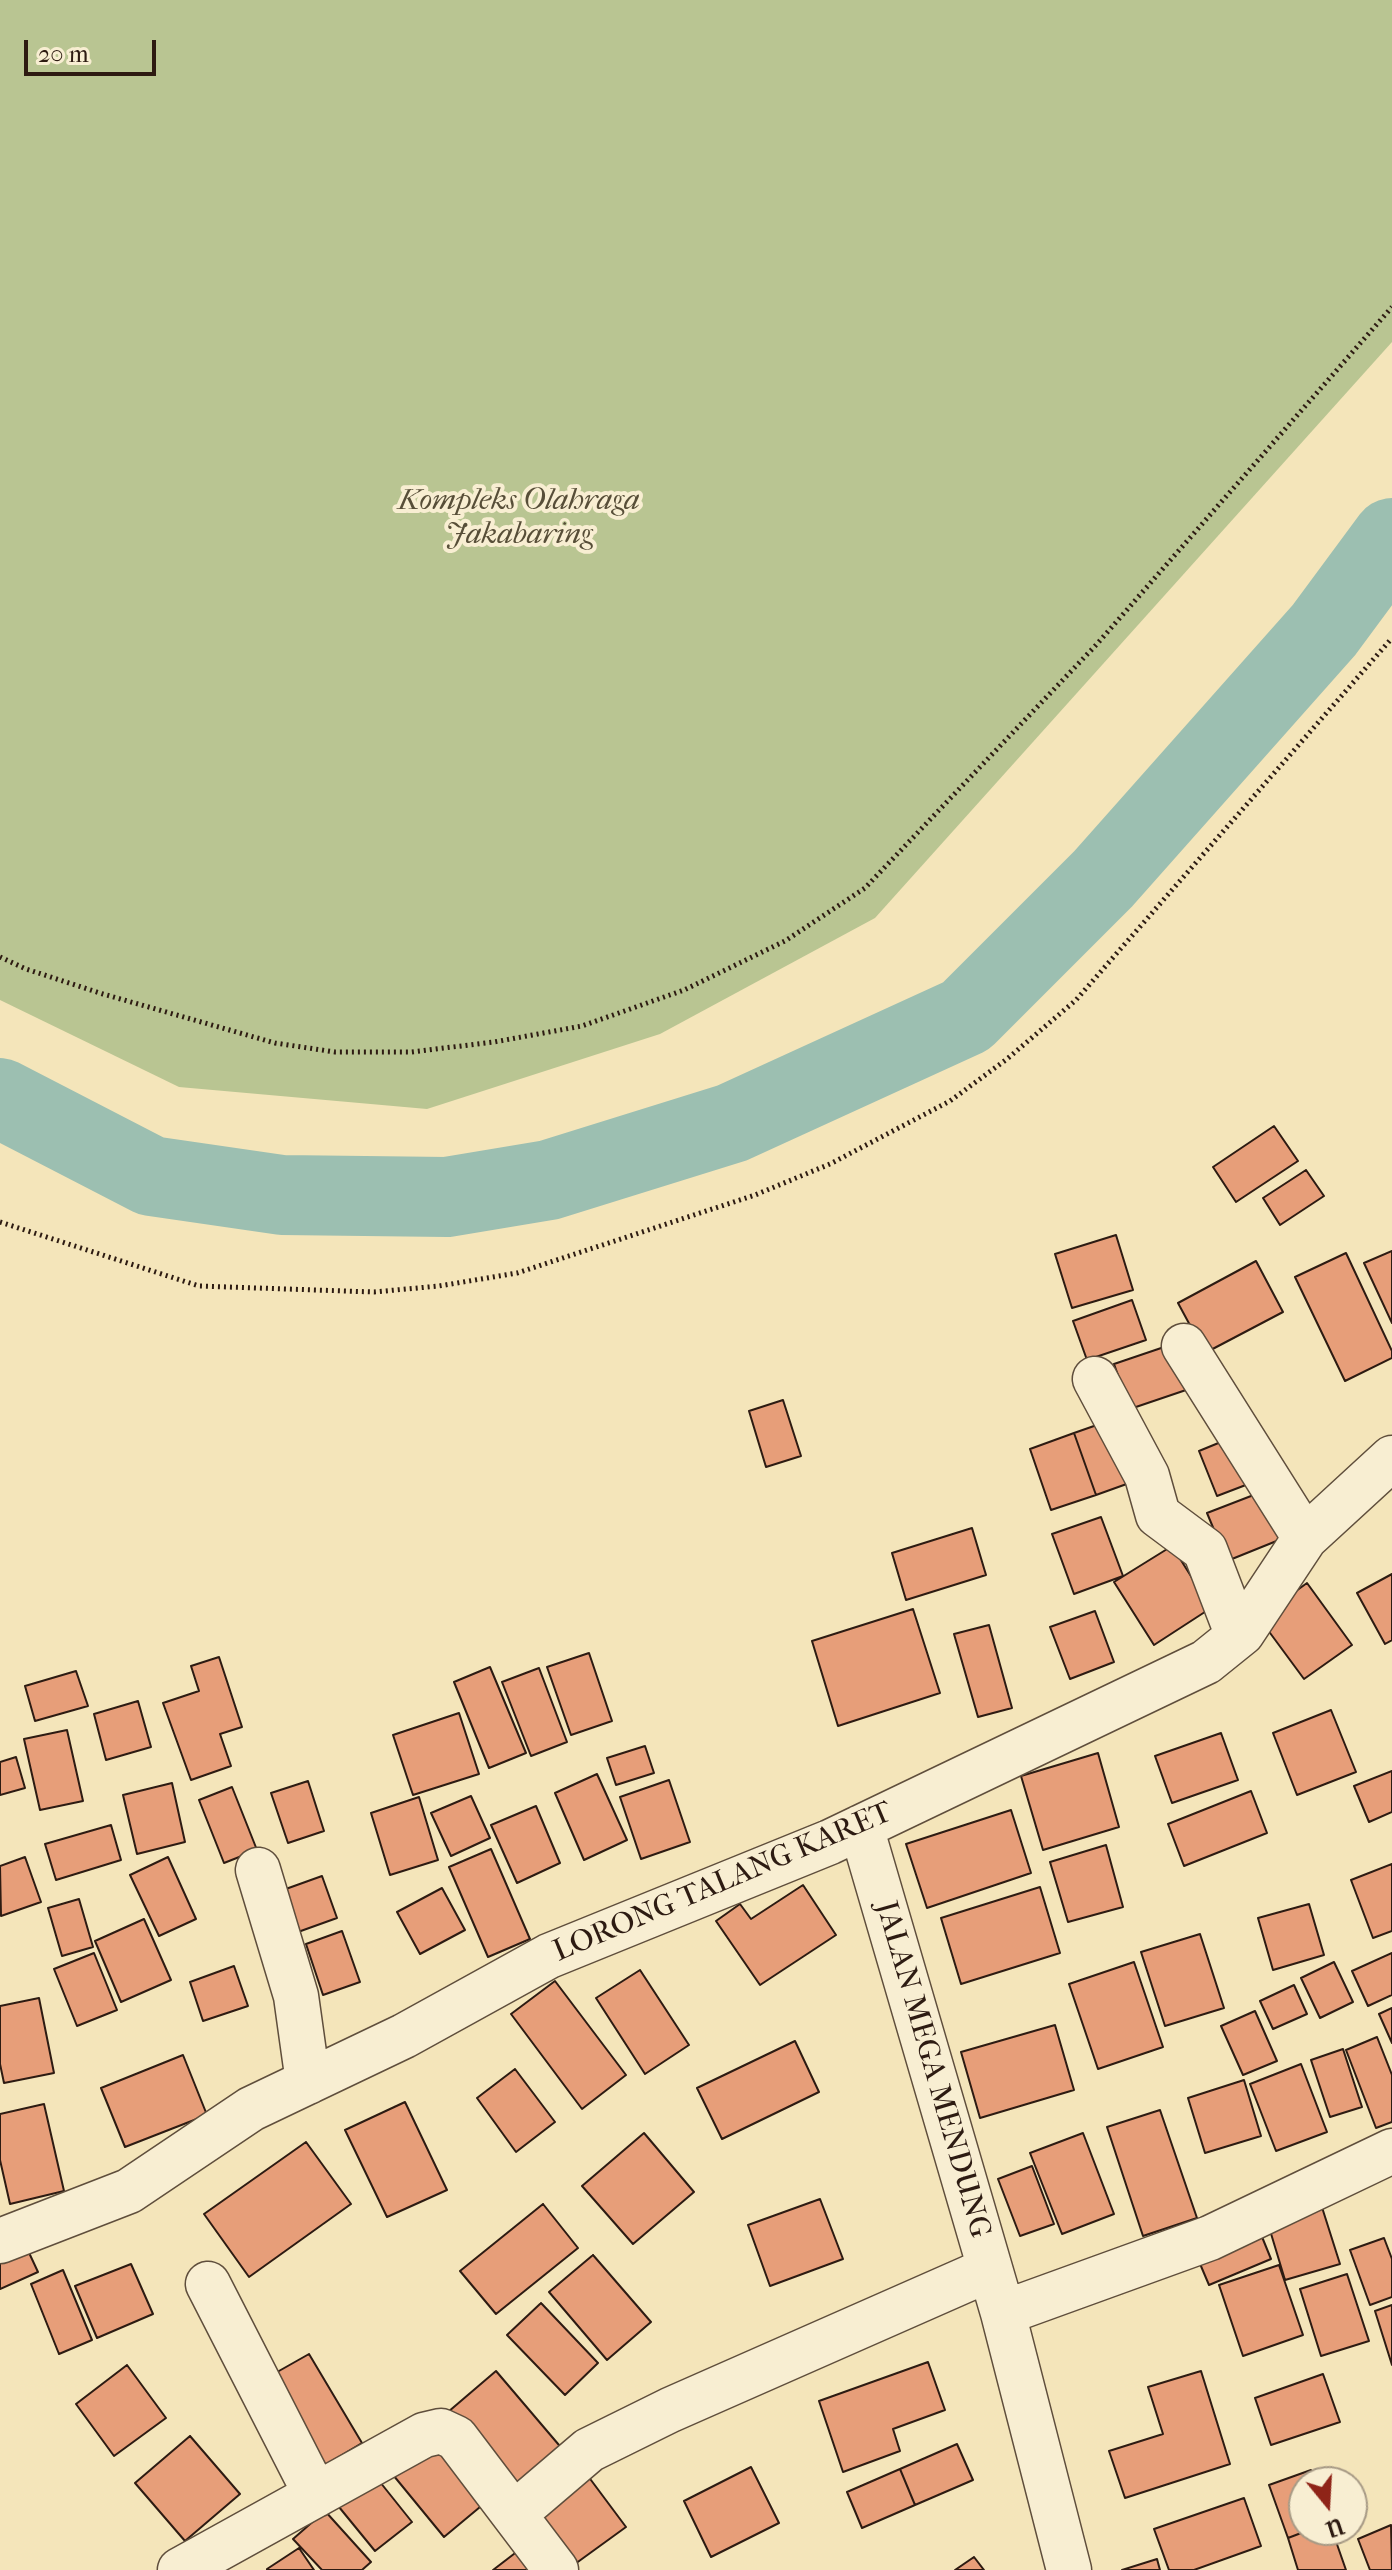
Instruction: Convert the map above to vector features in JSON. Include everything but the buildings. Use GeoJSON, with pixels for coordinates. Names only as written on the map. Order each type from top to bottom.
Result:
{"type":"FeatureCollection","features":[{"type":"Feature","properties":{"kind":"street"},"geometry":{"type":"LineString","coordinates":[[1184,1346],[1305,1538]]}},
{"type":"Feature","properties":{"kind":"street"},"geometry":{"type":"LineString","coordinates":[[1095,1379],[1147,1476],[1158,1515],[1205,1550],[1238,1636]]}},
{"type":"Feature","properties":{"kind":"street","name":"LORONG TALANG KARET"},"geometry":{"type":"LineString","coordinates":[[0,2241],[129,2191],[251,2109],[404,2036],[549,1956],[861,1827],[1206,1662],[1238,1636],[1305,1538],[1392,1458]]}},
{"type":"Feature","properties":{"kind":"street","name":"JALAN MEGA MENDUNG"},"geometry":{"type":"LineString","coordinates":[[861,1827],[1003,2313],[1069,2570]]}},
{"type":"Feature","properties":{"kind":"street"},"geometry":{"type":"LineString","coordinates":[[258,1870],[296,1996],[308,2082]]}},
{"type":"Feature","properties":{"kind":"street"},"geometry":{"type":"LineString","coordinates":[[1003,2313],[1210,2238],[1392,2151]]}},
{"type":"Feature","properties":{"kind":"street"},"geometry":{"type":"LineString","coordinates":[[514,2514],[589,2450],[670,2410],[990,2269]]}},
{"type":"Feature","properties":{"kind":"street"},"geometry":{"type":"LineString","coordinates":[[208,2284],[316,2495]]}},
{"type":"Feature","properties":{"kind":"street"},"geometry":{"type":"LineString","coordinates":[[180,2570],[424,2435],[441,2431],[456,2438],[556,2570]]}},
{"type":"Feature","properties":{"kind":"path"},"geometry":{"type":"LineString","coordinates":[[0,957],[65,982],[275,1043],[335,1052],[411,1052],[509,1039],[582,1026],[684,990],[785,941],[865,888],[1097,644],[1392,307]]}},
{"type":"Feature","properties":{"kind":"path"},"geometry":{"type":"LineString","coordinates":[[0,1222],[199,1286],[374,1292],[439,1286],[517,1273],[755,1195],[830,1164],[950,1101],[1007,1059],[1076,1000],[1392,638]]}},
{"type":"Feature","properties":{"kind":"green space","name":"Kompleks Olahraga Jakabaring"},"geometry":{"type":"Polygon","coordinates":[[[0,0],[1392,0],[1392,342],[875,918],[660,1034],[427,1109],[179,1087],[0,1000],[0,0]]]}},
{"type":"Feature","properties":{"kind":"waterway"},"geometry":{"type":"LineString","coordinates":[[0,1098],[151,1176],[282,1195],[447,1197],[549,1180],[732,1123],[966,1016],[1103,879],[1324,630],[1392,538]]}}]}
